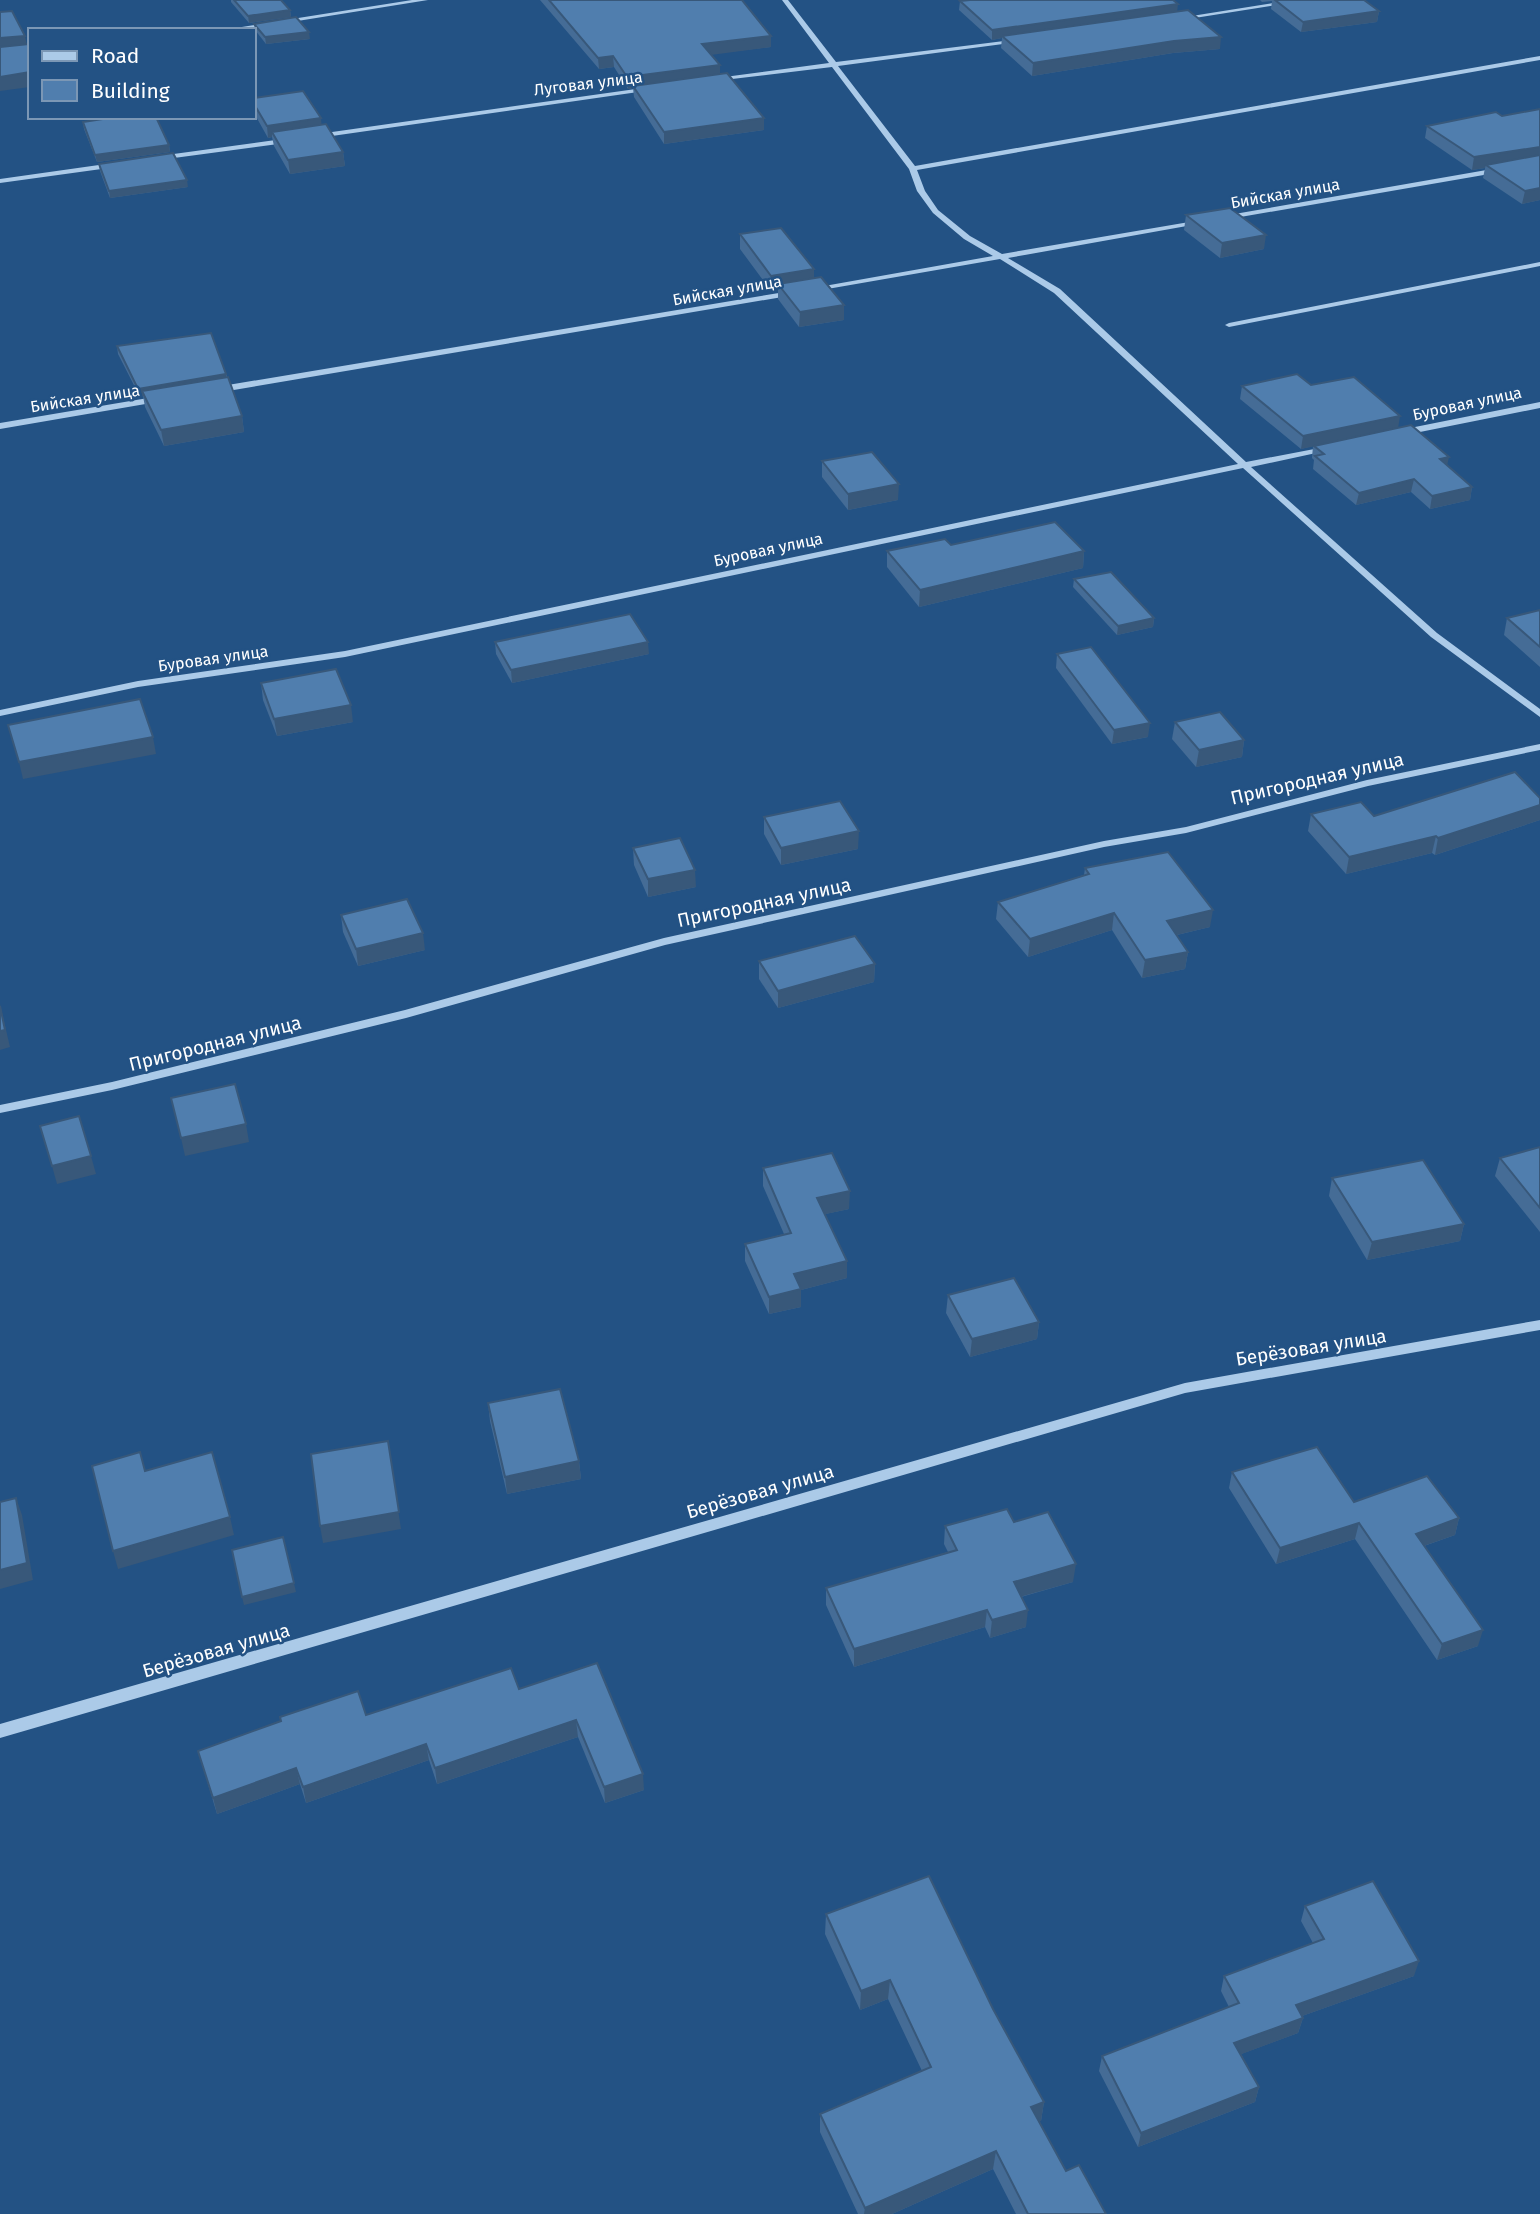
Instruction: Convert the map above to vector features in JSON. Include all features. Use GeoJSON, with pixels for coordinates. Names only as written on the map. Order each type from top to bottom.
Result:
{"type":"FeatureCollection","features":[{"type":"Feature","properties":{"kind":"street"},"geometry":{"type":"LineString","coordinates":[[239,28],[425,0]]}},
{"type":"Feature","properties":{"kind":"street"},"geometry":{"type":"LineString","coordinates":[[785,0],[913,169],[923,194],[940,215],[963,236],[1037,275],[1057,291],[1244,465],[1434,635],[1540,714]]}},
{"type":"Feature","properties":{"kind":"street"},"geometry":{"type":"LineString","coordinates":[[1179,18],[1306,0]]}},
{"type":"Feature","properties":{"kind":"street"},"geometry":{"type":"LineString","coordinates":[[710,81],[1026,39]]}},
{"type":"Feature","properties":{"kind":"street"},"geometry":{"type":"LineString","coordinates":[[913,169],[1540,58]]}},
{"type":"Feature","properties":{"kind":"street","name":"Луговая улица"},"geometry":{"type":"LineString","coordinates":[[155,159],[655,88]]}},
{"type":"Feature","properties":{"kind":"street"},"geometry":{"type":"LineString","coordinates":[[0,181],[128,162]]}},
{"type":"Feature","properties":{"kind":"street","name":"Бийская улица"},"geometry":{"type":"LineString","coordinates":[[1215,219],[1513,167]]}},
{"type":"Feature","properties":{"kind":"street","name":"Бийская улица"},"geometry":{"type":"LineString","coordinates":[[205,392],[1202,221]]}},
{"type":"Feature","properties":{"kind":"street"},"geometry":{"type":"LineString","coordinates":[[1229,325],[1540,264]]}},
{"type":"Feature","properties":{"kind":"street","name":"Бийская улица"},"geometry":{"type":"LineString","coordinates":[[0,426],[164,398]]}},
{"type":"Feature","properties":{"kind":"street","name":"Буровая улица"},"geometry":{"type":"LineString","coordinates":[[1392,435],[1540,405]]}},
{"type":"Feature","properties":{"kind":"street","name":"Буровая улица"},"geometry":{"type":"LineString","coordinates":[[0,713],[138,684],[345,654],[1338,446]]}},
{"type":"Feature","properties":{"kind":"street","name":"Пригородная улица"},"geometry":{"type":"LineString","coordinates":[[0,1109],[112,1086],[406,1014],[664,942],[1104,844],[1186,830],[1216,820],[1367,783],[1540,747]]}},
{"type":"Feature","properties":{"kind":"street","name":"Берёзовая улица"},"geometry":{"type":"LineString","coordinates":[[0,1731],[1185,1388],[1264,1373],[1431,1348],[1540,1325]]}},
{"type":"Feature","properties":{"kind":"building"},"geometry":{"type":"Polygon","coordinates":[[[234,0],[281,0],[290,10],[248,16],[234,0]]]}},
{"type":"Feature","properties":{"kind":"building"},"geometry":{"type":"Polygon","coordinates":[[[549,0],[742,0],[771,36],[702,44],[720,65],[627,77],[613,56],[598,58],[549,0]]]}},
{"type":"Feature","properties":{"kind":"building"},"geometry":{"type":"Polygon","coordinates":[[[1173,0],[1178,4],[992,30],[960,1],[1173,0]]]}},
{"type":"Feature","properties":{"kind":"building"},"geometry":{"type":"Polygon","coordinates":[[[1275,0],[1364,0],[1379,11],[1303,22],[1275,0]]]}},
{"type":"Feature","properties":{"kind":"building"},"geometry":{"type":"Polygon","coordinates":[[[1188,10],[1221,37],[1174,41],[1033,63],[1002,36],[1188,10]]]}},
{"type":"Feature","properties":{"kind":"building"},"geometry":{"type":"Polygon","coordinates":[[[12,11],[25,36],[0,38],[0,12],[12,11]]]}},
{"type":"Feature","properties":{"kind":"building"},"geometry":{"type":"Polygon","coordinates":[[[296,17],[309,32],[265,37],[254,24],[296,17]]]}},
{"type":"Feature","properties":{"kind":"building"},"geometry":{"type":"Polygon","coordinates":[[[28,44],[28,72],[0,77],[0,47],[28,44]]]}},
{"type":"Feature","properties":{"kind":"building"},"geometry":{"type":"Polygon","coordinates":[[[727,73],[764,118],[664,132],[633,86],[727,73]]]}},
{"type":"Feature","properties":{"kind":"building"},"geometry":{"type":"Polygon","coordinates":[[[303,91],[321,118],[267,126],[256,107],[256,98],[303,91]]]}},
{"type":"Feature","properties":{"kind":"building"},"geometry":{"type":"Polygon","coordinates":[[[1540,109],[1540,147],[1474,157],[1427,126],[1496,112],[1502,116],[1540,109]]]}},
{"type":"Feature","properties":{"kind":"building"},"geometry":{"type":"Polygon","coordinates":[[[103,119],[157,119],[169,145],[95,155],[83,122],[103,119]]]}},
{"type":"Feature","properties":{"kind":"building"},"geometry":{"type":"Polygon","coordinates":[[[326,124],[343,152],[288,160],[272,132],[326,124]]]}},
{"type":"Feature","properties":{"kind":"building"},"geometry":{"type":"Polygon","coordinates":[[[173,153],[187,180],[109,191],[99,164],[173,153]]]}},
{"type":"Feature","properties":{"kind":"building"},"geometry":{"type":"Polygon","coordinates":[[[1540,155],[1540,188],[1525,191],[1486,165],[1540,155]]]}},
{"type":"Feature","properties":{"kind":"building"},"geometry":{"type":"Polygon","coordinates":[[[1230,208],[1266,235],[1222,243],[1186,215],[1230,208]]]}},
{"type":"Feature","properties":{"kind":"building"},"geometry":{"type":"Polygon","coordinates":[[[781,228],[814,269],[771,276],[740,234],[781,228]]]}},
{"type":"Feature","properties":{"kind":"building"},"geometry":{"type":"Polygon","coordinates":[[[821,277],[844,305],[800,312],[778,284],[821,277]]]}},
{"type":"Feature","properties":{"kind":"building"},"geometry":{"type":"Polygon","coordinates":[[[211,333],[226,374],[138,389],[117,346],[211,333]]]}},
{"type":"Feature","properties":{"kind":"building"},"geometry":{"type":"Polygon","coordinates":[[[1297,374],[1311,385],[1354,377],[1400,416],[1303,436],[1242,386],[1297,374]]]}},
{"type":"Feature","properties":{"kind":"building"},"geometry":{"type":"Polygon","coordinates":[[[228,377],[242,416],[161,430],[142,391],[228,377]]]}},
{"type":"Feature","properties":{"kind":"building"},"geometry":{"type":"Polygon","coordinates":[[[1411,425],[1449,457],[1440,459],[1472,487],[1432,496],[1414,479],[1359,493],[1315,456],[1324,454],[1314,446],[1411,425]]]}},
{"type":"Feature","properties":{"kind":"building"},"geometry":{"type":"Polygon","coordinates":[[[872,452],[899,484],[848,494],[822,461],[872,452]]]}},
{"type":"Feature","properties":{"kind":"building"},"geometry":{"type":"Polygon","coordinates":[[[1055,522],[1084,551],[920,590],[887,551],[945,539],[951,545],[1055,522]]]}},
{"type":"Feature","properties":{"kind":"building"},"geometry":{"type":"Polygon","coordinates":[[[1111,572],[1154,618],[1118,626],[1074,579],[1111,572]]]}},
{"type":"Feature","properties":{"kind":"building"},"geometry":{"type":"Polygon","coordinates":[[[1540,610],[1540,647],[1507,618],[1540,610]]]}},
{"type":"Feature","properties":{"kind":"building"},"geometry":{"type":"Polygon","coordinates":[[[630,614],[648,642],[511,670],[495,642],[630,614]]]}},
{"type":"Feature","properties":{"kind":"building"},"geometry":{"type":"Polygon","coordinates":[[[1091,647],[1150,723],[1114,730],[1057,654],[1091,647]]]}},
{"type":"Feature","properties":{"kind":"building"},"geometry":{"type":"Polygon","coordinates":[[[336,669],[351,705],[274,719],[261,683],[336,669]]]}},
{"type":"Feature","properties":{"kind":"building"},"geometry":{"type":"Polygon","coordinates":[[[140,699],[153,737],[19,762],[8,725],[140,699]]]}},
{"type":"Feature","properties":{"kind":"building"},"geometry":{"type":"Polygon","coordinates":[[[1220,712],[1244,740],[1199,750],[1175,722],[1220,712]]]}},
{"type":"Feature","properties":{"kind":"building"},"geometry":{"type":"Polygon","coordinates":[[[1515,772],[1540,798],[1540,805],[1438,838],[1436,836],[1349,857],[1311,814],[1361,802],[1374,816],[1515,772]]]}},
{"type":"Feature","properties":{"kind":"building"},"geometry":{"type":"Polygon","coordinates":[[[840,801],[859,831],[781,848],[764,817],[840,801]]]}},
{"type":"Feature","properties":{"kind":"building"},"geometry":{"type":"Polygon","coordinates":[[[680,838],[695,870],[648,879],[633,848],[680,838]]]}},
{"type":"Feature","properties":{"kind":"building"},"geometry":{"type":"Polygon","coordinates":[[[1168,852],[1213,910],[1167,921],[1188,952],[1145,960],[1114,913],[1030,939],[998,902],[1089,874],[1085,868],[1168,852]]]}},
{"type":"Feature","properties":{"kind":"building"},"geometry":{"type":"Polygon","coordinates":[[[407,899],[423,933],[356,949],[341,915],[407,899]]]}},
{"type":"Feature","properties":{"kind":"building"},"geometry":{"type":"Polygon","coordinates":[[[855,936],[875,964],[778,991],[759,961],[855,936]]]}},
{"type":"Feature","properties":{"kind":"building"},"geometry":{"type":"Polygon","coordinates":[[[0,1006],[5,1030],[0,1031],[0,1006]]]}},
{"type":"Feature","properties":{"kind":"building"},"geometry":{"type":"Polygon","coordinates":[[[235,1084],[246,1124],[181,1138],[171,1098],[235,1084]]]}},
{"type":"Feature","properties":{"kind":"building"},"geometry":{"type":"Polygon","coordinates":[[[79,1116],[91,1156],[52,1166],[40,1126],[79,1116]]]}},
{"type":"Feature","properties":{"kind":"building"},"geometry":{"type":"Polygon","coordinates":[[[1540,1147],[1540,1208],[1500,1158],[1540,1147]]]}},
{"type":"Feature","properties":{"kind":"building"},"geometry":{"type":"Polygon","coordinates":[[[832,1153],[850,1191],[817,1198],[847,1261],[794,1274],[801,1289],[769,1297],[745,1244],[791,1233],[763,1168],[832,1153]]]}},
{"type":"Feature","properties":{"kind":"building"},"geometry":{"type":"Polygon","coordinates":[[[1423,1160],[1464,1224],[1372,1242],[1332,1178],[1423,1160]]]}},
{"type":"Feature","properties":{"kind":"building"},"geometry":{"type":"Polygon","coordinates":[[[1014,1278],[1039,1322],[972,1339],[948,1295],[1014,1278]]]}},
{"type":"Feature","properties":{"kind":"building"},"geometry":{"type":"Polygon","coordinates":[[[560,1389],[579,1461],[505,1477],[488,1403],[560,1389]]]}},
{"type":"Feature","properties":{"kind":"building"},"geometry":{"type":"Polygon","coordinates":[[[388,1441],[399,1512],[320,1526],[311,1454],[388,1441]]]}},
{"type":"Feature","properties":{"kind":"building"},"geometry":{"type":"Polygon","coordinates":[[[1317,1447],[1354,1502],[1427,1476],[1459,1518],[1416,1534],[1483,1630],[1442,1644],[1359,1523],[1280,1548],[1232,1472],[1317,1447]]]}},
{"type":"Feature","properties":{"kind":"building"},"geometry":{"type":"Polygon","coordinates":[[[140,1452],[145,1471],[212,1452],[230,1517],[113,1551],[92,1466],[140,1452]]]}},
{"type":"Feature","properties":{"kind":"building"},"geometry":{"type":"Polygon","coordinates":[[[16,1498],[27,1563],[0,1570],[0,1502],[16,1498]]]}},
{"type":"Feature","properties":{"kind":"building"},"geometry":{"type":"Polygon","coordinates":[[[1007,1509],[1014,1522],[1048,1512],[1076,1564],[1014,1582],[1028,1610],[992,1620],[987,1610],[854,1649],[826,1588],[957,1550],[945,1526],[1007,1509]]]}},
{"type":"Feature","properties":{"kind":"building"},"geometry":{"type":"Polygon","coordinates":[[[283,1537],[294,1583],[242,1597],[232,1550],[283,1537]]]}},
{"type":"Feature","properties":{"kind":"building"},"geometry":{"type":"Polygon","coordinates":[[[597,1663],[643,1774],[604,1787],[576,1720],[435,1768],[426,1744],[303,1787],[296,1768],[213,1798],[198,1751],[281,1721],[280,1717],[358,1691],[366,1715],[511,1668],[519,1689],[597,1663]]]}},
{"type":"Feature","properties":{"kind":"building"},"geometry":{"type":"Polygon","coordinates":[[[929,1876],[993,2009],[1044,2102],[1031,2107],[1066,2171],[1079,2165],[1106,2214],[1028,2214],[996,2151],[865,2208],[820,2114],[931,2067],[890,1980],[861,1991],[826,1914],[929,1876]]]}},
{"type":"Feature","properties":{"kind":"building"},"geometry":{"type":"Polygon","coordinates":[[[1373,1881],[1419,1961],[1296,2005],[1303,2018],[1234,2043],[1259,2087],[1141,2133],[1102,2056],[1239,2003],[1224,1976],[1324,1939],[1305,1906],[1373,1881]]]}}]}
